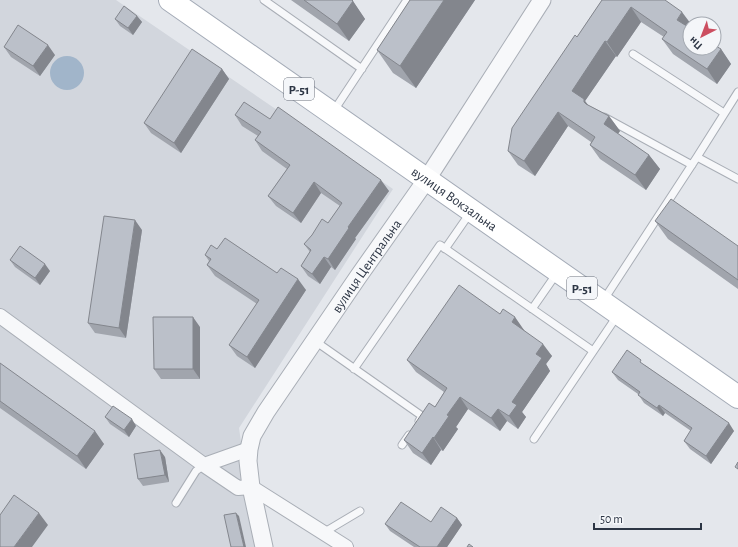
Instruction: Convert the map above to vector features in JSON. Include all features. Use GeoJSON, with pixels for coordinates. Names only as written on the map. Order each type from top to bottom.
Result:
{"type":"FeatureCollection","features":[{"type":"Feature","properties":{"kind":"main road","name":"вулиця Вокзальна"},"geometry":{"type":"LineString","coordinates":[[170,0],[738,397]]}},
{"type":"Feature","properties":{"kind":"street","name":"вулиця Центральна"},"geometry":{"type":"LineString","coordinates":[[264,547],[248,461],[252,436],[266,412],[427,179],[542,0]]}},
{"type":"Feature","properties":{"kind":"street"},"geometry":{"type":"LineString","coordinates":[[0,316],[204,465],[238,488],[252,487],[346,547]]}},
{"type":"Feature","properties":{"kind":"street"},"geometry":{"type":"LineString","coordinates":[[204,465],[249,449]]}},
{"type":"Feature","properties":{"kind":"lane"},"geometry":{"type":"LineString","coordinates":[[264,0],[362,68]]}},
{"type":"Feature","properties":{"kind":"lane"},"geometry":{"type":"LineString","coordinates":[[333,113],[407,0]]}},
{"type":"Feature","properties":{"kind":"lane"},"geometry":{"type":"LineString","coordinates":[[633,54],[724,113]]}},
{"type":"Feature","properties":{"kind":"lane"},"geometry":{"type":"LineString","coordinates":[[534,439],[593,351],[610,308],[692,165],[738,92]]}},
{"type":"Feature","properties":{"kind":"lane"},"geometry":{"type":"LineString","coordinates":[[599,114],[692,165]]}},
{"type":"Feature","properties":{"kind":"lane"},"geometry":{"type":"LineString","coordinates":[[697,157],[738,178]]}},
{"type":"Feature","properties":{"kind":"lane"},"geometry":{"type":"LineString","coordinates":[[445,249],[471,211]]}},
{"type":"Feature","properties":{"kind":"lane"},"geometry":{"type":"LineString","coordinates":[[354,369],[440,245],[593,351]]}},
{"type":"Feature","properties":{"kind":"lane"},"geometry":{"type":"LineString","coordinates":[[532,309],[558,271]]}},
{"type":"Feature","properties":{"kind":"lane"},"geometry":{"type":"LineString","coordinates":[[315,341],[422,416],[402,445]]}},
{"type":"Feature","properties":{"kind":"lane"},"geometry":{"type":"LineString","coordinates":[[176,503],[196,471],[204,465]]}},
{"type":"Feature","properties":{"kind":"lane"},"geometry":{"type":"LineString","coordinates":[[323,533],[360,511]]}},
{"type":"Feature","properties":{"kind":"shaded area"},"geometry":{"type":"Polygon","coordinates":[[[0,0],[116,0],[393,189],[239,428],[256,547],[0,547],[0,0]]]}},
{"type":"Feature","properties":{"kind":"water"},"geometry":{"type":"Polygon","coordinates":[[[70,56],[79,61],[83,66],[83,80],[79,85],[74,89],[64,90],[60,89],[51,80],[50,70],[51,66],[60,57],[70,56]]]}},
{"type":"Feature","properties":{"kind":"building"},"geometry":{"type":"Polygon","coordinates":[[[304,0],[352,0],[353,1],[337,24],[304,0]]]}},
{"type":"Feature","properties":{"kind":"building"},"geometry":{"type":"Polygon","coordinates":[[[410,0],[444,0],[400,66],[377,50],[410,0]]]}},
{"type":"Feature","properties":{"kind":"building"},"geometry":{"type":"Polygon","coordinates":[[[602,0],[665,0],[682,12],[677,20],[682,23],[682,52],[662,39],[667,32],[631,7],[607,42],[605,41],[572,91],[584,99],[586,104],[609,116],[604,124],[649,155],[635,175],[590,145],[595,137],[558,112],[524,161],[508,151],[512,128],[575,35],[577,37],[602,0]]]}},
{"type":"Feature","properties":{"kind":"building"},"geometry":{"type":"Polygon","coordinates":[[[124,6],[137,16],[128,28],[115,19],[124,6]]]}},
{"type":"Feature","properties":{"kind":"building"},"geometry":{"type":"Polygon","coordinates":[[[18,25],[48,45],[33,66],[4,47],[18,25]]]}},
{"type":"Feature","properties":{"kind":"building"},"geometry":{"type":"Polygon","coordinates":[[[192,49],[222,69],[174,143],[144,123],[192,49]]]}},
{"type":"Feature","properties":{"kind":"building"},"geometry":{"type":"Polygon","coordinates":[[[688,56],[716,56],[707,69],[688,56]]]}},
{"type":"Feature","properties":{"kind":"building"},"geometry":{"type":"Polygon","coordinates":[[[244,102],[270,119],[278,107],[381,180],[348,227],[349,228],[328,259],[324,257],[312,274],[301,266],[311,250],[304,244],[312,235],[322,219],[328,223],[342,203],[314,182],[293,213],[268,196],[290,165],[255,140],[261,132],[235,115],[244,102]]]}},
{"type":"Feature","properties":{"kind":"building"},"geometry":{"type":"Polygon","coordinates":[[[671,199],[738,246],[738,280],[655,221],[671,199]]]}},
{"type":"Feature","properties":{"kind":"building"},"geometry":{"type":"Polygon","coordinates":[[[104,216],[135,220],[119,328],[88,323],[104,216]]]}},
{"type":"Feature","properties":{"kind":"building"},"geometry":{"type":"Polygon","coordinates":[[[225,238],[277,273],[281,268],[298,279],[247,357],[229,345],[259,300],[207,265],[211,259],[205,255],[211,245],[217,249],[225,238]]]}},
{"type":"Feature","properties":{"kind":"building"},"geometry":{"type":"Polygon","coordinates":[[[20,246],[45,264],[35,278],[10,260],[20,246]]]}},
{"type":"Feature","properties":{"kind":"building"},"geometry":{"type":"Polygon","coordinates":[[[459,285],[500,314],[503,309],[515,317],[512,322],[543,344],[536,354],[542,358],[512,402],[517,405],[509,416],[498,409],[491,418],[460,397],[447,415],[449,416],[422,453],[404,440],[429,403],[435,407],[447,388],[407,360],[459,285]]]}},
{"type":"Feature","properties":{"kind":"building"},"geometry":{"type":"Polygon","coordinates":[[[153,317],[193,317],[193,369],[154,369],[153,317]]]}},
{"type":"Feature","properties":{"kind":"building"},"geometry":{"type":"Polygon","coordinates":[[[627,350],[641,360],[640,362],[729,423],[706,456],[684,441],[692,428],[659,405],[657,408],[638,395],[640,392],[612,372],[627,350]]]}},
{"type":"Feature","properties":{"kind":"building"},"geometry":{"type":"Polygon","coordinates":[[[0,363],[95,431],[77,456],[0,401],[0,363]]]}},
{"type":"Feature","properties":{"kind":"building"},"geometry":{"type":"Polygon","coordinates":[[[113,406],[132,419],[124,430],[105,417],[113,406]]]}},
{"type":"Feature","properties":{"kind":"building"},"geometry":{"type":"Polygon","coordinates":[[[160,450],[165,475],[138,479],[134,454],[160,450]]]}},
{"type":"Feature","properties":{"kind":"building"},"geometry":{"type":"Polygon","coordinates":[[[738,462],[738,469],[735,467],[738,462]]]}},
{"type":"Feature","properties":{"kind":"building"},"geometry":{"type":"Polygon","coordinates":[[[14,495],[39,513],[14,547],[0,547],[0,515],[14,495]]]}},
{"type":"Feature","properties":{"kind":"building"},"geometry":{"type":"Polygon","coordinates":[[[401,502],[431,522],[441,507],[457,518],[437,547],[420,547],[385,524],[401,502]]]}},
{"type":"Feature","properties":{"kind":"building"},"geometry":{"type":"Polygon","coordinates":[[[236,513],[244,547],[231,547],[224,515],[236,513]]]}}]}
